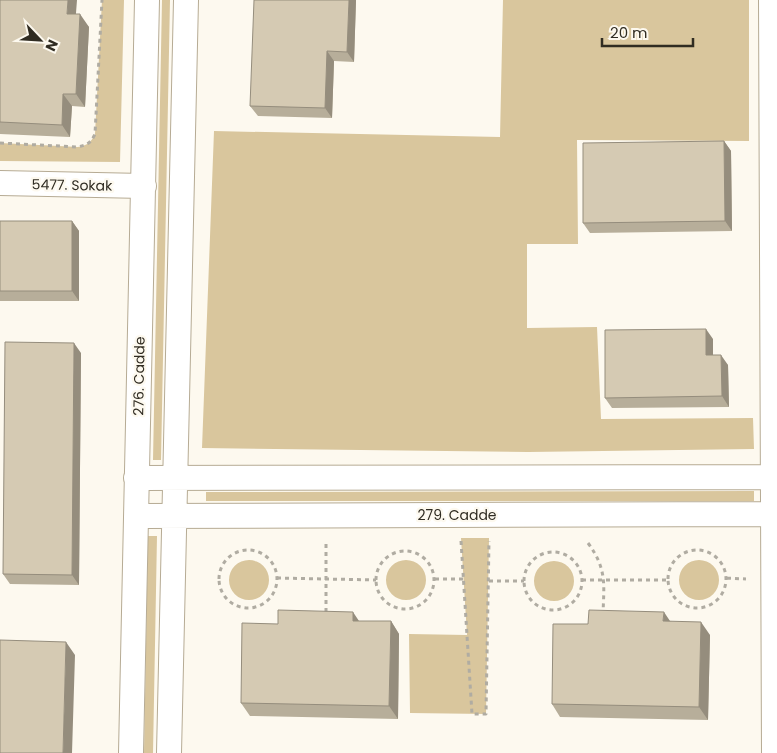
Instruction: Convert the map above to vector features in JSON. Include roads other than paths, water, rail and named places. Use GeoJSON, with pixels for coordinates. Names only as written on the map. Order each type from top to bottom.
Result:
{"type":"FeatureCollection","features":[{"type":"Feature","properties":{"kind":"street","name":"276. Cadde"},"geometry":{"type":"LineString","coordinates":[[131,753],[148,0]]}},
{"type":"Feature","properties":{"kind":"street"},"geometry":{"type":"LineString","coordinates":[[170,753],[186,0]]}},
{"type":"Feature","properties":{"kind":"street"},"geometry":{"type":"LineString","coordinates":[[771,0],[775,477],[774,753]]}},
{"type":"Feature","properties":{"kind":"street","name":"5477. Sokak"},"geometry":{"type":"LineString","coordinates":[[0,184],[144,186]]}},
{"type":"Feature","properties":{"kind":"street"},"geometry":{"type":"LineString","coordinates":[[136,478],[775,477]]}},
{"type":"Feature","properties":{"kind":"street","name":"279. Cadde"},"geometry":{"type":"LineString","coordinates":[[136,516],[775,514]]}}]}
